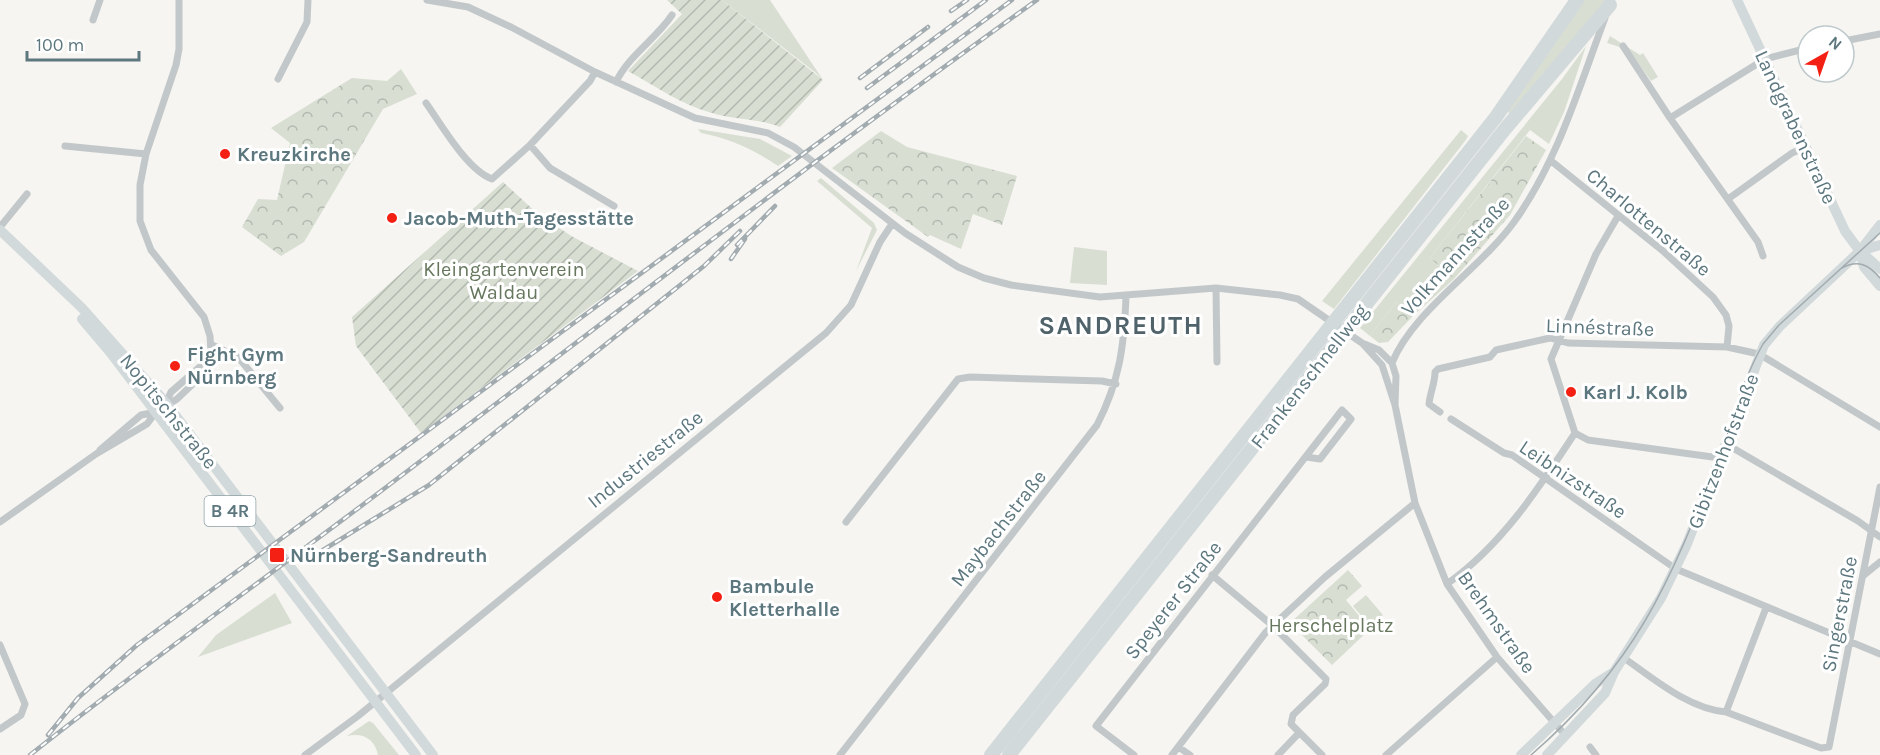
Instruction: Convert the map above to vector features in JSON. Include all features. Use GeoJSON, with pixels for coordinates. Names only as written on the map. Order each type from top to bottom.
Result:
{"type":"FeatureCollection","features":[{"type":"Feature","properties":{"kind":"highway","name":"Frankenschnellweg"},"geometry":{"type":"LineString","coordinates":[[989,755],[1496,117],[1577,0]]}},
{"type":"Feature","properties":{"kind":"highway","name":"Frankenschnellweg"},"geometry":{"type":"LineString","coordinates":[[1010,755],[1505,129],[1612,2]]}},
{"type":"Feature","properties":{"kind":"main road","name":"Landgrabenstraße"},"geometry":{"type":"LineString","coordinates":[[1737,0],[1845,231],[1860,251],[1880,269]]}},
{"type":"Feature","properties":{"kind":"main road","name":"Gibitzenhofstraße"},"geometry":{"type":"LineString","coordinates":[[1547,755],[1605,693],[1614,672],[1652,615],[1676,569],[1759,354],[1780,326],[1860,251],[1880,225]]}},
{"type":"Feature","properties":{"kind":"main road","name":"Nopitschstraße"},"geometry":{"type":"LineString","coordinates":[[0,229],[76,302],[166,403],[432,753]]}},
{"type":"Feature","properties":{"kind":"main road","name":"Nopitschstraße"},"geometry":{"type":"LineString","coordinates":[[0,240],[89,326],[417,755]]}},
{"type":"Feature","properties":{"kind":"main road","name":"Gibitzenhofstraße"},"geometry":{"type":"LineString","coordinates":[[1860,251],[1880,245]]}},
{"type":"Feature","properties":{"kind":"main road","name":"Landgrabenstraße"},"geometry":{"type":"LineString","coordinates":[[1860,251],[1864,267],[1880,286]]}},
{"type":"Feature","properties":{"kind":"main road","name":"Gibitzenhofstraße"},"geometry":{"type":"LineString","coordinates":[[1521,755],[1555,725],[1595,684],[1614,672]]}},
{"type":"Feature","properties":{"kind":"main road"},"geometry":{"type":"LineString","coordinates":[[417,755],[420,751],[432,753]]}},
{"type":"Feature","properties":{"kind":"street"},"geometry":{"type":"LineString","coordinates":[[93,20],[100,0]]}},
{"type":"Feature","properties":{"kind":"street"},"geometry":{"type":"LineString","coordinates":[[0,522],[96,454],[147,424],[166,403],[171,392],[190,378],[208,358],[212,345],[204,317],[164,270],[141,227],[140,185],[146,154],[176,65],[179,49],[178,0]]}},
{"type":"Feature","properties":{"kind":"street"},"geometry":{"type":"LineString","coordinates":[[278,80],[307,22],[308,0]]}},
{"type":"Feature","properties":{"kind":"street"},"geometry":{"type":"LineString","coordinates":[[427,0],[469,4],[595,72],[695,118],[768,132],[794,147],[892,224],[958,267],[984,278],[1044,290],[1100,297],[1126,297],[1216,288],[1298,299],[1362,343],[1382,365],[1395,405]]}},
{"type":"Feature","properties":{"kind":"street","name":"Volkmannstraße"},"geometry":{"type":"LineString","coordinates":[[1392,363],[1402,342],[1412,329],[1458,284],[1514,222],[1550,160],[1612,2]]}},
{"type":"Feature","properties":{"kind":"street"},"geometry":{"type":"LineString","coordinates":[[616,82],[623,68],[664,27],[672,15]]}},
{"type":"Feature","properties":{"kind":"street"},"geometry":{"type":"LineString","coordinates":[[1856,39],[1880,34]]}},
{"type":"Feature","properties":{"kind":"street"},"geometry":{"type":"LineString","coordinates":[[1623,46],[1670,118],[1758,242],[1763,256]]}},
{"type":"Feature","properties":{"kind":"street"},"geometry":{"type":"LineString","coordinates":[[1670,118],[1765,59],[1796,51]]}},
{"type":"Feature","properties":{"kind":"street"},"geometry":{"type":"LineString","coordinates":[[426,103],[459,149],[486,177],[492,179],[530,145],[590,81],[595,72]]}},
{"type":"Feature","properties":{"kind":"street"},"geometry":{"type":"LineString","coordinates":[[530,145],[550,168],[614,206]]}},
{"type":"Feature","properties":{"kind":"street"},"geometry":{"type":"LineString","coordinates":[[64,146],[146,154]]}},
{"type":"Feature","properties":{"kind":"street"},"geometry":{"type":"LineString","coordinates":[[1728,199],[1792,153],[1806,147]]}},
{"type":"Feature","properties":{"kind":"street","name":"Charlottenstraße"},"geometry":{"type":"LineString","coordinates":[[1550,160],[1678,263],[1720,306],[1729,326],[1727,347]]}},
{"type":"Feature","properties":{"kind":"street"},"geometry":{"type":"LineString","coordinates":[[0,229],[27,194]]}},
{"type":"Feature","properties":{"kind":"street"},"geometry":{"type":"LineString","coordinates":[[1618,216],[1596,254],[1551,359],[1575,433],[1588,440],[1720,459]]}},
{"type":"Feature","properties":{"kind":"street","name":"Industriestraße"},"geometry":{"type":"LineString","coordinates":[[385,692],[826,333],[851,305],[880,242],[892,224]]}},
{"type":"Feature","properties":{"kind":"street"},"geometry":{"type":"LineString","coordinates":[[1216,288],[1217,362]]}},
{"type":"Feature","properties":{"kind":"street","name":"Maybachstraße"},"geometry":{"type":"LineString","coordinates":[[840,755],[1083,446],[1097,424],[1116,384],[1124,339],[1126,297]]}},
{"type":"Feature","properties":{"kind":"street","name":"Linnéstraße"},"geometry":{"type":"LineString","coordinates":[[1440,412],[1429,404],[1434,391],[1435,372],[1444,367],[1490,357],[1496,350],[1551,338],[1568,343],[1727,347],[1759,354]]}},
{"type":"Feature","properties":{"kind":"street"},"geometry":{"type":"LineString","coordinates":[[1362,343],[1379,350],[1392,363],[1396,376],[1395,405]]}},
{"type":"Feature","properties":{"kind":"street"},"geometry":{"type":"LineString","coordinates":[[212,345],[237,357],[280,408]]}},
{"type":"Feature","properties":{"kind":"street"},"geometry":{"type":"LineString","coordinates":[[1759,354],[1880,427]]}},
{"type":"Feature","properties":{"kind":"street"},"geometry":{"type":"LineString","coordinates":[[1382,365],[1392,363]]}},
{"type":"Feature","properties":{"kind":"street"},"geometry":{"type":"LineString","coordinates":[[846,522],[950,387],[961,378],[1102,381],[1116,384]]}},
{"type":"Feature","properties":{"kind":"street","name":"Brehmstraße"},"geometry":{"type":"LineString","coordinates":[[1395,405],[1415,503],[1447,584],[1497,657],[1566,736]]}},
{"type":"Feature","properties":{"kind":"street","name":"Speyerer Straße"},"geometry":{"type":"LineString","coordinates":[[1134,755],[1096,726],[1342,410],[1351,419],[1345,427],[1320,459],[1306,457]]}},
{"type":"Feature","properties":{"kind":"street","name":"Leibnizstraße"},"geometry":{"type":"LineString","coordinates":[[1450,419],[1504,453],[1512,455],[1544,480],[1676,569],[1880,654]]}},
{"type":"Feature","properties":{"kind":"street"},"geometry":{"type":"LineString","coordinates":[[1447,584],[1469,568],[1519,513],[1575,433]]}},
{"type":"Feature","properties":{"kind":"street"},"geometry":{"type":"LineString","coordinates":[[1726,444],[1858,521],[1880,537]]}},
{"type":"Feature","properties":{"kind":"street","name":"Singerstraße"},"geometry":{"type":"LineString","coordinates":[[1726,712],[1821,748],[1829,747],[1880,487]]}},
{"type":"Feature","properties":{"kind":"street"},"geometry":{"type":"LineString","coordinates":[[1172,755],[1180,748],[1181,742],[1273,626],[1325,577],[1415,503]]}},
{"type":"Feature","properties":{"kind":"street"},"geometry":{"type":"LineString","coordinates":[[1864,575],[1880,562]]}},
{"type":"Feature","properties":{"kind":"street"},"geometry":{"type":"LineString","coordinates":[[1212,575],[1273,626],[1326,679],[1324,684],[1293,715],[1291,724],[1298,734],[1322,755]]}},
{"type":"Feature","properties":{"kind":"street"},"geometry":{"type":"LineString","coordinates":[[1624,658],[1675,692],[1712,711],[1726,712],[1766,608]]}},
{"type":"Feature","properties":{"kind":"street"},"geometry":{"type":"LineString","coordinates":[[0,645],[25,704],[21,715],[0,729]]}},
{"type":"Feature","properties":{"kind":"street"},"geometry":{"type":"LineString","coordinates":[[1386,755],[1497,657]]}},
{"type":"Feature","properties":{"kind":"street"},"geometry":{"type":"LineString","coordinates":[[305,755],[337,733],[385,692]]}},
{"type":"Feature","properties":{"kind":"street"},"geometry":{"type":"LineString","coordinates":[[1278,755],[1298,734]]}},
{"type":"Feature","properties":{"kind":"street"},"geometry":{"type":"LineString","coordinates":[[1590,747],[1596,755]]}},
{"type":"Feature","properties":{"kind":"street"},"geometry":{"type":"LineString","coordinates":[[1180,748],[1190,755]]}},
{"type":"Feature","properties":{"kind":"green space"},"geometry":{"type":"Polygon","coordinates":[[[667,0],[722,0],[823,80],[780,127],[701,110],[679,100],[628,71],[682,14],[667,0]]]}},
{"type":"Feature","properties":{"kind":"green space"},"geometry":{"type":"Polygon","coordinates":[[[722,0],[770,0],[823,80],[816,73],[722,0]]]}},
{"type":"Feature","properties":{"kind":"green space"},"geometry":{"type":"Polygon","coordinates":[[[1581,0],[1608,0],[1511,114],[1506,111],[1581,0]]]}},
{"type":"Feature","properties":{"kind":"green space"},"geometry":{"type":"Polygon","coordinates":[[[1610,36],[1640,55],[1643,53],[1658,77],[1651,81],[1629,50],[1607,43],[1610,36]]]}},
{"type":"Feature","properties":{"kind":"green space"},"geometry":{"type":"Polygon","coordinates":[[[1586,46],[1564,112],[1549,144],[1530,130],[1430,258],[1454,279],[1413,316],[1396,302],[1370,336],[1360,328],[1562,79],[1586,46]]]}},
{"type":"Feature","properties":{"kind":"green space"},"geometry":{"type":"Polygon","coordinates":[[[401,69],[417,94],[383,109],[304,242],[281,256],[242,227],[258,199],[277,200],[290,143],[271,128],[352,78],[387,81],[401,69]]]}},
{"type":"Feature","properties":{"kind":"green space"},"geometry":{"type":"Polygon","coordinates":[[[698,129],[760,139],[792,156],[778,166],[740,145],[701,133],[698,129]]]}},
{"type":"Feature","properties":{"kind":"green space"},"geometry":{"type":"Polygon","coordinates":[[[1461,130],[1468,136],[1465,141],[1334,309],[1322,301],[1461,130]]]}},
{"type":"Feature","properties":{"kind":"green space"},"geometry":{"type":"Polygon","coordinates":[[[881,131],[907,147],[1017,176],[1002,225],[973,214],[961,249],[930,235],[928,237],[832,168],[881,131]]]}},
{"type":"Feature","properties":{"kind":"green space"},"geometry":{"type":"Polygon","coordinates":[[[1526,136],[1546,150],[1510,215],[1454,279],[1430,258],[1526,136]]]}},
{"type":"Feature","properties":{"kind":"green space"},"geometry":{"type":"Polygon","coordinates":[[[821,178],[874,223],[877,230],[856,271],[872,228],[817,181],[821,178]]]}},
{"type":"Feature","properties":{"kind":"green space","name":"Kleingartenverein Waldau"},"geometry":{"type":"Polygon","coordinates":[[[503,182],[539,215],[573,237],[638,271],[421,433],[356,346],[352,317],[503,182]]]}},
{"type":"Feature","properties":{"kind":"green space"},"geometry":{"type":"Polygon","coordinates":[[[1074,247],[1107,251],[1107,285],[1070,283],[1074,247]]]}},
{"type":"Feature","properties":{"kind":"green space"},"geometry":{"type":"Polygon","coordinates":[[[1396,302],[1413,316],[1388,342],[1379,343],[1370,336],[1396,302]]]}},
{"type":"Feature","properties":{"kind":"green space","name":"Herschelplatz"},"geometry":{"type":"Polygon","coordinates":[[[1348,570],[1362,586],[1346,600],[1370,629],[1332,665],[1290,623],[1348,570]]]}},
{"type":"Feature","properties":{"kind":"green space"},"geometry":{"type":"Polygon","coordinates":[[[275,593],[292,623],[198,657],[216,635],[275,593]]]}},
{"type":"Feature","properties":{"kind":"green space"},"geometry":{"type":"Polygon","coordinates":[[[1366,595],[1383,615],[1370,626],[1353,606],[1366,595]]]}},
{"type":"Feature","properties":{"kind":"green space"},"geometry":{"type":"Polygon","coordinates":[[[369,721],[399,755],[378,755],[374,745],[367,738],[358,735],[347,736],[369,721]]]}},
{"type":"Feature","properties":{"kind":"tram line"},"geometry":{"type":"LineString","coordinates":[[1531,755],[1567,722],[1597,688],[1623,655],[1646,620],[1683,545],[1744,386],[1763,344],[1779,325],[1880,233]]}},
{"type":"Feature","properties":{"kind":"tram line"},"geometry":{"type":"LineString","coordinates":[[1842,268],[1853,264],[1863,265],[1880,278]]}},
{"type":"Feature","properties":{"kind":"railway"},"geometry":{"type":"LineString","coordinates":[[951,11],[967,0]]}},
{"type":"Feature","properties":{"kind":"railway"},"geometry":{"type":"LineString","coordinates":[[867,88],[986,0]]}},
{"type":"Feature","properties":{"kind":"railway"},"geometry":{"type":"LineString","coordinates":[[48,735],[78,698],[137,645],[1012,0]]}},
{"type":"Feature","properties":{"kind":"railway"},"geometry":{"type":"LineString","coordinates":[[30,755],[792,179],[1037,0]]}},
{"type":"Feature","properties":{"kind":"railway"},"geometry":{"type":"LineString","coordinates":[[860,78],[928,27]]}},
{"type":"Feature","properties":{"kind":"railway"},"geometry":{"type":"LineString","coordinates":[[737,245],[775,206]]}},
{"type":"Feature","properties":{"kind":"railway"},"geometry":{"type":"LineString","coordinates":[[323,550],[429,485],[704,266],[740,231]]}},
{"type":"Feature","properties":{"kind":"railway"},"geometry":{"type":"LineString","coordinates":[[731,259],[745,239]]}},
{"type":"Feature","properties":{"kind":"place","name":"Kreuzkirche"},"geometry":{"type":"Point","coordinates":[225,154]}},
{"type":"Feature","properties":{"kind":"place","name":"Jacob-Muth-Tagesstätte"},"geometry":{"type":"Point","coordinates":[392,218]}},
{"type":"Feature","properties":{"kind":"place","name":"Fight Gym Nürnberg"},"geometry":{"type":"Point","coordinates":[175,366]}},
{"type":"Feature","properties":{"kind":"place","name":"Karl J. Kolb"},"geometry":{"type":"Point","coordinates":[1571,392]}},
{"type":"Feature","properties":{"kind":"place","name":"Nürnberg-Sandreuth"},"geometry":{"type":"Point","coordinates":[277,555]}},
{"type":"Feature","properties":{"kind":"place","name":"Bambule Kletterhalle"},"geometry":{"type":"Point","coordinates":[717,597]}},
{"type":"Feature","properties":{"kind":"district","name":"SANDREUTH"},"geometry":{"type":"Point","coordinates":[1121,325]}}]}
